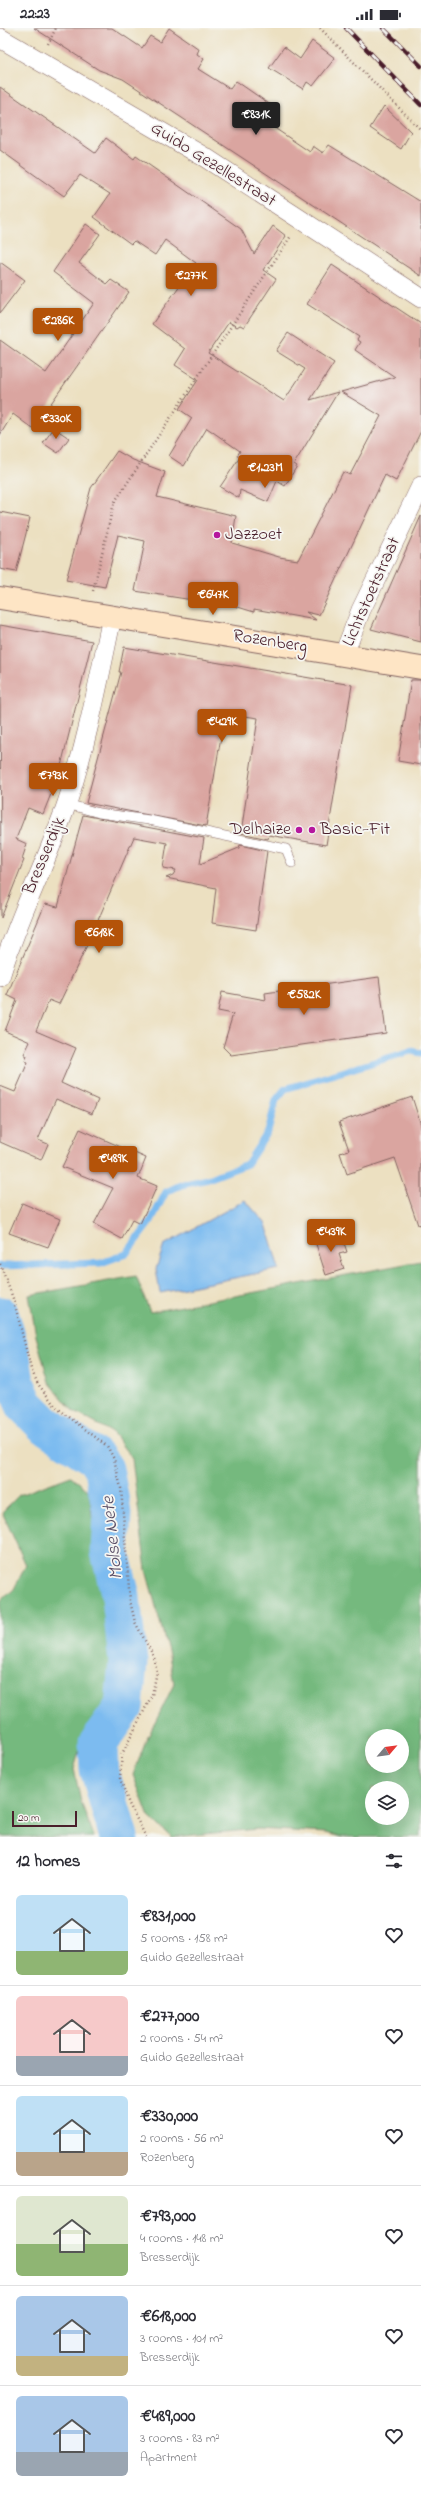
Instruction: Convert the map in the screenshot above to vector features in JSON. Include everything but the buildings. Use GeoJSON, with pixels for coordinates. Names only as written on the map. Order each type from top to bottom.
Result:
{"type":"FeatureCollection","features":[{"type":"Feature","properties":{"kind":"main road","name":"Rozenberg"},"geometry":{"type":"LineString","coordinates":[[0,598],[421,668]]}},
{"type":"Feature","properties":{"kind":"street","name":"Guido Gezellestraat"},"geometry":{"type":"LineString","coordinates":[[0,38],[206,158],[421,298]]}},
{"type":"Feature","properties":{"kind":"street","name":"Lichtstoetstraat"},"geometry":{"type":"LineString","coordinates":[[344,654],[361,610],[421,486]]}},
{"type":"Feature","properties":{"kind":"street","name":"Bresserdijk"},"geometry":{"type":"LineString","coordinates":[[0,976],[11,938],[67,804],[79,764],[112,617]]}},
{"type":"Feature","properties":{"kind":"lane"},"geometry":{"type":"LineString","coordinates":[[67,804],[99,813],[149,820],[286,849],[292,863]]}},
{"type":"Feature","properties":{"kind":"path"},"geometry":{"type":"LineString","coordinates":[[320,28],[421,130]]}},
{"type":"Feature","properties":{"kind":"path"},"geometry":{"type":"LineString","coordinates":[[89,613],[99,558],[114,503],[302,221]]}},
{"type":"Feature","properties":{"kind":"path"},"geometry":{"type":"LineString","coordinates":[[0,1264],[38,1384],[56,1407],[107,1446],[119,1475],[130,1601],[136,1622],[154,1657],[157,1672],[152,1695],[125,1748],[120,1778],[125,1794],[146,1837]]}},
{"type":"Feature","properties":{"kind":"green space"},"geometry":{"type":"Polygon","coordinates":[[[421,1261],[421,1837],[341,1837],[326,1833],[258,1829],[172,1837],[149,1817],[133,1775],[146,1741],[174,1684],[169,1655],[146,1570],[132,1459],[113,1433],[73,1411],[49,1382],[36,1336],[29,1295],[136,1276],[150,1312],[421,1261]]]}},
{"type":"Feature","properties":{"kind":"green space"},"geometry":{"type":"Polygon","coordinates":[[[71,1476],[89,1491],[112,1670],[107,1706],[85,1732],[74,1769],[81,1802],[94,1837],[0,1837],[0,1602],[14,1589],[26,1565],[2,1512],[19,1495],[71,1476]]]}},
{"type":"Feature","properties":{"kind":"water"},"geometry":{"type":"Polygon","coordinates":[[[245,1200],[266,1224],[279,1269],[160,1293],[156,1269],[164,1245],[245,1200]]]}},
{"type":"Feature","properties":{"kind":"waterway"},"geometry":{"type":"LineString","coordinates":[[0,1266],[101,1263],[126,1254],[151,1221],[166,1192],[181,1185],[208,1179],[247,1164],[268,1132],[276,1100],[285,1089],[411,1051],[421,1053]]}},
{"type":"Feature","properties":{"kind":"waterway","name":"Molse Nete"},"geometry":{"type":"LineString","coordinates":[[0,1316],[10,1350],[15,1383],[25,1405],[44,1424],[96,1458],[104,1469],[112,1513],[110,1552],[121,1597],[128,1662],[124,1707],[98,1744],[99,1769],[119,1837]]}},
{"type":"Feature","properties":{"kind":"railway"},"geometry":{"type":"LineString","coordinates":[[346,28],[421,105]]}},
{"type":"Feature","properties":{"kind":"railway"},"geometry":{"type":"LineString","coordinates":[[383,28],[421,66]]}},
{"type":"Feature","properties":{"kind":"place","name":"Jazzoet"},"geometry":{"type":"Point","coordinates":[217,535]}},
{"type":"Feature","properties":{"kind":"place","name":"Delhaize"},"geometry":{"type":"Point","coordinates":[299,830]}},
{"type":"Feature","properties":{"kind":"place","name":"Basic-Fit"},"geometry":{"type":"Point","coordinates":[312,830]}}]}
